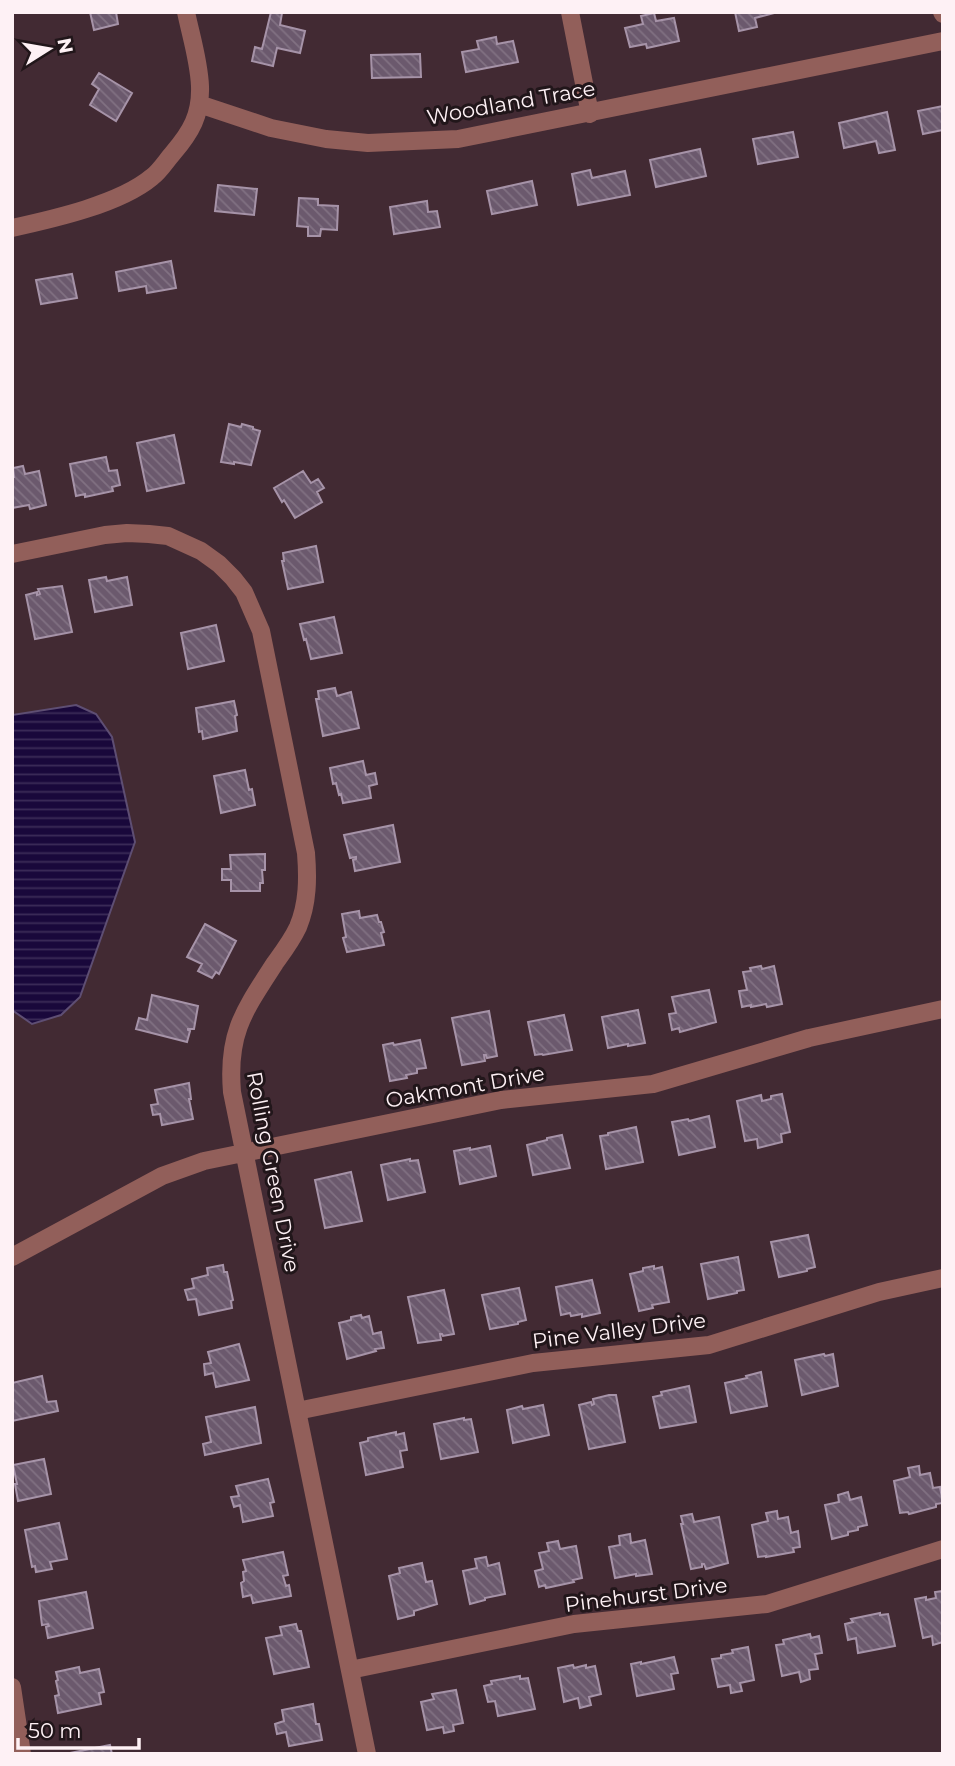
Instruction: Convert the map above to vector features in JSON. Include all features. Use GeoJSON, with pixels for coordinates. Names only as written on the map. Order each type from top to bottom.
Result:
{"type":"FeatureCollection","features":[{"type":"Feature","properties":{"kind":"street"},"geometry":{"type":"LineString","coordinates":[[12,228],[64,216],[135,189],[153,177],[189,134],[199,104],[200,86],[186,12]]}},
{"type":"Feature","properties":{"kind":"street"},"geometry":{"type":"LineString","coordinates":[[570,12],[590,114]]}},
{"type":"Feature","properties":{"kind":"street","name":"Woodland Trace"},"geometry":{"type":"LineString","coordinates":[[199,104],[271,128],[326,139],[368,143],[458,139],[943,41]]}},
{"type":"Feature","properties":{"kind":"street","name":"Rolling Green Drive"},"geometry":{"type":"LineString","coordinates":[[12,554],[105,535],[127,533],[168,536],[201,551],[219,564],[244,592],[261,631],[306,853],[308,878],[298,926],[239,1021],[230,1069],[232,1092],[367,1754]]}},
{"type":"Feature","properties":{"kind":"street","name":"Oakmont Drive"},"geometry":{"type":"LineString","coordinates":[[12,1257],[162,1176],[204,1161],[501,1100],[653,1084],[809,1038],[943,1009]]}},
{"type":"Feature","properties":{"kind":"street","name":"Pine Valley Drive"},"geometry":{"type":"LineString","coordinates":[[297,1411],[533,1363],[709,1345],[879,1292],[943,1278]]}},
{"type":"Feature","properties":{"kind":"street","name":"Pinehurst Drive"},"geometry":{"type":"LineString","coordinates":[[350,1670],[575,1624],[767,1604],[943,1549]]}},
{"type":"Feature","properties":{"kind":"street"},"geometry":{"type":"LineString","coordinates":[[12,1687],[22,1754]]}},
{"type":"Feature","properties":{"kind":"shaded area"},"geometry":{"type":"Polygon","coordinates":[[[76,705],[96,714],[112,737],[135,842],[80,997],[61,1015],[32,1024],[12,1010],[12,715],[76,705]]]}},
{"type":"Feature","properties":{"kind":"building"},"geometry":{"type":"Polygon","coordinates":[[[90,12],[116,12],[118,24],[94,30],[90,12]]]}},
{"type":"Feature","properties":{"kind":"building"},"geometry":{"type":"Polygon","coordinates":[[[271,12],[282,13],[280,25],[305,31],[300,53],[277,48],[273,66],[252,61],[255,47],[262,49],[271,12]]]}},
{"type":"Feature","properties":{"kind":"building"},"geometry":{"type":"Polygon","coordinates":[[[735,12],[778,12],[755,18],[757,27],[739,31],[735,12]]]}},
{"type":"Feature","properties":{"kind":"building"},"geometry":{"type":"Polygon","coordinates":[[[654,13],[656,21],[674,18],[679,41],[647,48],[646,44],[630,47],[625,28],[643,24],[641,16],[654,13]]]}},
{"type":"Feature","properties":{"kind":"building"},"geometry":{"type":"Polygon","coordinates":[[[496,37],[497,44],[513,41],[518,62],[466,72],[462,52],[479,49],[477,41],[496,37]]]}},
{"type":"Feature","properties":{"kind":"building"},"geometry":{"type":"Polygon","coordinates":[[[420,54],[421,77],[372,78],[371,55],[420,54]]]}},
{"type":"Feature","properties":{"kind":"building"},"geometry":{"type":"Polygon","coordinates":[[[99,73],[132,93],[116,121],[90,105],[99,89],[92,84],[99,73]]]}},
{"type":"Feature","properties":{"kind":"building"},"geometry":{"type":"Polygon","coordinates":[[[943,106],[943,130],[923,134],[918,111],[943,106]]]}},
{"type":"Feature","properties":{"kind":"building"},"geometry":{"type":"Polygon","coordinates":[[[887,112],[895,150],[879,153],[876,141],[844,148],[839,123],[887,112]]]}},
{"type":"Feature","properties":{"kind":"building"},"geometry":{"type":"Polygon","coordinates":[[[793,132],[798,157],[758,164],[753,139],[793,132]]]}},
{"type":"Feature","properties":{"kind":"building"},"geometry":{"type":"Polygon","coordinates":[[[700,149],[706,176],[656,187],[650,160],[700,149]]]}},
{"type":"Feature","properties":{"kind":"building"},"geometry":{"type":"Polygon","coordinates":[[[590,170],[592,178],[625,171],[630,195],[578,205],[572,174],[590,170]]]}},
{"type":"Feature","properties":{"kind":"building"},"geometry":{"type":"Polygon","coordinates":[[[532,181],[537,205],[492,214],[487,191],[532,181]]]}},
{"type":"Feature","properties":{"kind":"building"},"geometry":{"type":"Polygon","coordinates":[[[218,185],[257,189],[254,215],[215,211],[218,185]]]}},
{"type":"Feature","properties":{"kind":"building"},"geometry":{"type":"Polygon","coordinates":[[[299,198],[318,199],[318,205],[338,206],[337,230],[321,229],[320,236],[308,236],[308,227],[297,226],[299,198]]]}},
{"type":"Feature","properties":{"kind":"building"},"geometry":{"type":"Polygon","coordinates":[[[427,201],[428,212],[437,211],[440,227],[394,234],[390,207],[427,201]]]}},
{"type":"Feature","properties":{"kind":"building"},"geometry":{"type":"Polygon","coordinates":[[[171,261],[176,288],[147,293],[146,286],[119,291],[116,272],[171,261]]]}},
{"type":"Feature","properties":{"kind":"building"},"geometry":{"type":"Polygon","coordinates":[[[72,274],[77,298],[41,304],[36,280],[72,274]]]}},
{"type":"Feature","properties":{"kind":"building"},"geometry":{"type":"Polygon","coordinates":[[[229,424],[241,427],[242,424],[260,431],[251,465],[221,462],[229,424]]]}},
{"type":"Feature","properties":{"kind":"building"},"geometry":{"type":"Polygon","coordinates":[[[174,435],[184,483],[147,491],[137,443],[174,435]]]}},
{"type":"Feature","properties":{"kind":"building"},"geometry":{"type":"Polygon","coordinates":[[[106,457],[109,471],[117,470],[120,485],[112,487],[113,491],[85,497],[85,494],[76,496],[70,464],[106,457]]]}},
{"type":"Feature","properties":{"kind":"building"},"geometry":{"type":"Polygon","coordinates":[[[23,466],[25,474],[39,471],[46,505],[30,509],[29,505],[12,508],[13,468],[23,466]]]}},
{"type":"Feature","properties":{"kind":"building"},"geometry":{"type":"Polygon","coordinates":[[[303,471],[311,483],[318,479],[324,488],[317,492],[322,502],[295,518],[274,488],[303,471]]]}},
{"type":"Feature","properties":{"kind":"building"},"geometry":{"type":"Polygon","coordinates":[[[316,546],[323,582],[288,589],[283,553],[316,546]]]}},
{"type":"Feature","properties":{"kind":"building"},"geometry":{"type":"Polygon","coordinates":[[[106,577],[107,581],[127,577],[132,605],[95,612],[89,580],[106,577]]]}},
{"type":"Feature","properties":{"kind":"building"},"geometry":{"type":"Polygon","coordinates":[[[62,586],[72,632],[35,639],[26,595],[37,592],[37,595],[40,594],[38,589],[62,586]]]}},
{"type":"Feature","properties":{"kind":"building"},"geometry":{"type":"Polygon","coordinates":[[[334,617],[342,653],[311,659],[300,624],[334,617]]]}},
{"type":"Feature","properties":{"kind":"building"},"geometry":{"type":"Polygon","coordinates":[[[216,625],[224,661],[188,669],[181,633],[216,625]]]}},
{"type":"Feature","properties":{"kind":"building"},"geometry":{"type":"Polygon","coordinates":[[[335,688],[337,696],[351,692],[359,728],[323,736],[316,699],[319,699],[318,691],[335,688]]]}},
{"type":"Feature","properties":{"kind":"building"},"geometry":{"type":"Polygon","coordinates":[[[234,701],[237,731],[203,739],[202,731],[199,732],[196,708],[234,701]]]}},
{"type":"Feature","properties":{"kind":"building"},"geometry":{"type":"Polygon","coordinates":[[[363,761],[366,775],[375,773],[377,784],[369,786],[371,798],[343,803],[336,783],[333,784],[330,768],[363,761]]]}},
{"type":"Feature","properties":{"kind":"building"},"geometry":{"type":"Polygon","coordinates":[[[245,770],[255,805],[221,813],[214,776],[245,770]]]}},
{"type":"Feature","properties":{"kind":"building"},"geometry":{"type":"Polygon","coordinates":[[[393,825],[400,862],[355,871],[353,860],[356,857],[350,858],[344,835],[393,825]]]}},
{"type":"Feature","properties":{"kind":"building"},"geometry":{"type":"Polygon","coordinates":[[[265,854],[265,870],[262,870],[263,883],[260,883],[260,891],[231,891],[231,880],[222,880],[222,869],[231,869],[230,855],[265,854]]]}},
{"type":"Feature","properties":{"kind":"building"},"geometry":{"type":"Polygon","coordinates":[[[359,911],[360,918],[377,915],[384,932],[381,933],[384,945],[347,952],[343,938],[346,937],[342,914],[359,911]]]}},
{"type":"Feature","properties":{"kind":"building"},"geometry":{"type":"Polygon","coordinates":[[[205,924],[236,941],[219,974],[216,972],[212,978],[198,971],[202,964],[187,957],[205,924]]]}},
{"type":"Feature","properties":{"kind":"building"},"geometry":{"type":"Polygon","coordinates":[[[761,966],[762,969],[774,966],[782,1004],[742,1007],[739,991],[747,990],[743,972],[761,966]]]}},
{"type":"Feature","properties":{"kind":"building"},"geometry":{"type":"Polygon","coordinates":[[[709,990],[716,1022],[680,1032],[679,1028],[672,1030],[669,1014],[676,1013],[672,997],[709,990]]]}},
{"type":"Feature","properties":{"kind":"building"},"geometry":{"type":"Polygon","coordinates":[[[152,995],[198,1006],[194,1029],[188,1029],[190,1031],[187,1042],[136,1029],[139,1018],[147,1020],[152,995]]]}},
{"type":"Feature","properties":{"kind":"building"},"geometry":{"type":"Polygon","coordinates":[[[638,1010],[645,1043],[608,1048],[602,1017],[638,1010]]]}},
{"type":"Feature","properties":{"kind":"building"},"geometry":{"type":"Polygon","coordinates":[[[489,1011],[497,1056],[487,1058],[484,1055],[485,1061],[462,1065],[452,1018],[489,1011]]]}},
{"type":"Feature","properties":{"kind":"building"},"geometry":{"type":"Polygon","coordinates":[[[564,1015],[572,1050],[535,1055],[528,1022],[564,1015]]]}},
{"type":"Feature","properties":{"kind":"building"},"geometry":{"type":"Polygon","coordinates":[[[420,1040],[426,1068],[417,1069],[417,1073],[406,1075],[407,1078],[390,1081],[383,1045],[420,1040]]]}},
{"type":"Feature","properties":{"kind":"building"},"geometry":{"type":"Polygon","coordinates":[[[189,1083],[193,1119],[162,1125],[160,1114],[153,1115],[151,1105],[158,1104],[155,1090],[189,1083]]]}},
{"type":"Feature","properties":{"kind":"building"},"geometry":{"type":"Polygon","coordinates":[[[782,1094],[790,1132],[781,1134],[782,1142],[758,1148],[757,1139],[745,1141],[737,1101],[761,1095],[762,1101],[782,1094]]]}},
{"type":"Feature","properties":{"kind":"building"},"geometry":{"type":"Polygon","coordinates":[[[709,1116],[715,1147],[679,1155],[672,1122],[709,1116]]]}},
{"type":"Feature","properties":{"kind":"building"},"geometry":{"type":"Polygon","coordinates":[[[636,1127],[643,1162],[606,1169],[600,1136],[636,1127]]]}},
{"type":"Feature","properties":{"kind":"building"},"geometry":{"type":"Polygon","coordinates":[[[562,1135],[570,1168],[533,1175],[527,1145],[562,1135]]]}},
{"type":"Feature","properties":{"kind":"building"},"geometry":{"type":"Polygon","coordinates":[[[490,1146],[496,1176],[460,1184],[454,1151],[490,1146]]]}},
{"type":"Feature","properties":{"kind":"building"},"geometry":{"type":"Polygon","coordinates":[[[418,1160],[425,1192],[388,1200],[381,1165],[418,1160]]]}},
{"type":"Feature","properties":{"kind":"building"},"geometry":{"type":"Polygon","coordinates":[[[351,1172],[362,1221],[325,1228],[315,1180],[351,1172]]]}},
{"type":"Feature","properties":{"kind":"building"},"geometry":{"type":"Polygon","coordinates":[[[808,1235],[815,1267],[779,1277],[771,1242],[808,1235]]]}},
{"type":"Feature","properties":{"kind":"building"},"geometry":{"type":"Polygon","coordinates":[[[738,1257],[744,1290],[708,1299],[701,1264],[738,1257]]]}},
{"type":"Feature","properties":{"kind":"building"},"geometry":{"type":"Polygon","coordinates":[[[223,1265],[233,1300],[232,1308],[199,1315],[196,1299],[188,1300],[185,1290],[194,1288],[192,1279],[208,1275],[207,1268],[223,1265]]]}},
{"type":"Feature","properties":{"kind":"building"},"geometry":{"type":"Polygon","coordinates":[[[654,1266],[654,1269],[662,1267],[669,1302],[639,1311],[630,1274],[654,1266]]]}},
{"type":"Feature","properties":{"kind":"building"},"geometry":{"type":"Polygon","coordinates":[[[592,1280],[600,1313],[582,1317],[582,1314],[561,1315],[556,1287],[592,1280]]]}},
{"type":"Feature","properties":{"kind":"building"},"geometry":{"type":"Polygon","coordinates":[[[519,1288],[526,1320],[490,1329],[482,1295],[519,1288]]]}},
{"type":"Feature","properties":{"kind":"building"},"geometry":{"type":"Polygon","coordinates":[[[444,1290],[454,1334],[440,1334],[441,1340],[418,1343],[408,1297],[444,1290]]]}},
{"type":"Feature","properties":{"kind":"building"},"geometry":{"type":"Polygon","coordinates":[[[361,1315],[362,1318],[369,1316],[373,1334],[381,1332],[384,1348],[347,1359],[339,1323],[361,1315]]]}},
{"type":"Feature","properties":{"kind":"building"},"geometry":{"type":"Polygon","coordinates":[[[239,1344],[249,1380],[216,1387],[213,1373],[205,1375],[204,1364],[211,1363],[208,1352],[239,1344]]]}},
{"type":"Feature","properties":{"kind":"building"},"geometry":{"type":"Polygon","coordinates":[[[833,1354],[838,1386],[802,1395],[795,1360],[833,1354]]]}},
{"type":"Feature","properties":{"kind":"building"},"geometry":{"type":"Polygon","coordinates":[[[761,1372],[767,1406],[731,1413],[725,1383],[761,1372]]]}},
{"type":"Feature","properties":{"kind":"building"},"geometry":{"type":"Polygon","coordinates":[[[42,1376],[47,1402],[56,1401],[58,1411],[12,1421],[12,1383],[42,1376]]]}},
{"type":"Feature","properties":{"kind":"building"},"geometry":{"type":"Polygon","coordinates":[[[689,1386],[696,1422],[660,1428],[653,1397],[662,1395],[661,1392],[689,1386]]]}},
{"type":"Feature","properties":{"kind":"building"},"geometry":{"type":"Polygon","coordinates":[[[616,1395],[625,1442],[589,1449],[579,1405],[591,1402],[592,1405],[593,1399],[616,1395]]]}},
{"type":"Feature","properties":{"kind":"building"},"geometry":{"type":"Polygon","coordinates":[[[543,1405],[549,1435],[513,1443],[507,1410],[543,1405]]]}},
{"type":"Feature","properties":{"kind":"building"},"geometry":{"type":"Polygon","coordinates":[[[255,1407],[261,1443],[205,1455],[203,1444],[211,1442],[206,1417],[255,1407]]]}},
{"type":"Feature","properties":{"kind":"building"},"geometry":{"type":"Polygon","coordinates":[[[471,1419],[478,1452],[441,1459],[434,1424],[471,1419]]]}},
{"type":"Feature","properties":{"kind":"building"},"geometry":{"type":"Polygon","coordinates":[[[396,1432],[396,1435],[404,1433],[407,1450],[400,1451],[403,1467],[366,1475],[360,1443],[368,1441],[368,1438],[396,1432]]]}},
{"type":"Feature","properties":{"kind":"building"},"geometry":{"type":"Polygon","coordinates":[[[44,1459],[51,1494],[18,1501],[13,1465],[44,1459]]]}},
{"type":"Feature","properties":{"kind":"building"},"geometry":{"type":"Polygon","coordinates":[[[919,1466],[920,1475],[930,1473],[933,1488],[940,1487],[943,1503],[909,1514],[900,1513],[894,1481],[910,1477],[908,1468],[919,1466]]]}},
{"type":"Feature","properties":{"kind":"building"},"geometry":{"type":"Polygon","coordinates":[[[268,1479],[274,1502],[270,1503],[273,1516],[243,1522],[240,1505],[234,1507],[231,1497],[239,1496],[236,1486],[268,1479]]]}},
{"type":"Feature","properties":{"kind":"building"},"geometry":{"type":"Polygon","coordinates":[[[848,1492],[850,1500],[861,1497],[867,1525],[848,1532],[848,1535],[832,1539],[825,1505],[839,1502],[838,1495],[848,1492]]]}},
{"type":"Feature","properties":{"kind":"building"},"geometry":{"type":"Polygon","coordinates":[[[777,1511],[778,1519],[788,1517],[791,1533],[798,1531],[800,1547],[793,1548],[794,1552],[758,1557],[752,1525],[768,1521],[766,1513],[777,1511]]]}},
{"type":"Feature","properties":{"kind":"building"},"geometry":{"type":"Polygon","coordinates":[[[692,1514],[694,1522],[719,1517],[728,1563],[706,1569],[702,1564],[702,1567],[691,1569],[681,1516],[692,1514]]]}},
{"type":"Feature","properties":{"kind":"building"},"geometry":{"type":"Polygon","coordinates":[[[59,1523],[67,1559],[50,1562],[52,1569],[36,1572],[35,1566],[32,1567],[25,1530],[59,1523]]]}},
{"type":"Feature","properties":{"kind":"building"},"geometry":{"type":"Polygon","coordinates":[[[630,1534],[631,1543],[645,1540],[652,1574],[615,1578],[609,1547],[620,1545],[619,1536],[630,1534]]]}},
{"type":"Feature","properties":{"kind":"building"},"geometry":{"type":"Polygon","coordinates":[[[558,1541],[560,1549],[576,1546],[582,1578],[546,1588],[545,1585],[539,1587],[535,1571],[543,1569],[539,1553],[549,1551],[547,1543],[558,1541]]]}},
{"type":"Feature","properties":{"kind":"building"},"geometry":{"type":"Polygon","coordinates":[[[283,1552],[288,1575],[283,1576],[286,1586],[289,1585],[291,1596],[253,1603],[251,1595],[243,1597],[241,1583],[244,1581],[243,1572],[246,1571],[243,1560],[283,1552]]]}},
{"type":"Feature","properties":{"kind":"building"},"geometry":{"type":"Polygon","coordinates":[[[486,1557],[488,1566],[499,1563],[505,1594],[470,1604],[463,1571],[477,1568],[475,1559],[486,1557]]]}},
{"type":"Feature","properties":{"kind":"building"},"geometry":{"type":"Polygon","coordinates":[[[422,1563],[426,1582],[432,1581],[437,1604],[398,1619],[389,1576],[400,1573],[399,1568],[422,1563]]]}},
{"type":"Feature","properties":{"kind":"building"},"geometry":{"type":"Polygon","coordinates":[[[943,1591],[943,1642],[933,1645],[932,1636],[923,1638],[915,1599],[936,1598],[935,1592],[943,1591]]]}},
{"type":"Feature","properties":{"kind":"building"},"geometry":{"type":"Polygon","coordinates":[[[86,1592],[93,1628],[48,1638],[46,1627],[49,1626],[42,1625],[39,1601],[86,1592]]]}},
{"type":"Feature","properties":{"kind":"building"},"geometry":{"type":"Polygon","coordinates":[[[888,1614],[895,1646],[858,1653],[856,1638],[848,1640],[845,1624],[853,1622],[851,1619],[888,1614]]]}},
{"type":"Feature","properties":{"kind":"building"},"geometry":{"type":"Polygon","coordinates":[[[296,1624],[298,1631],[301,1631],[309,1667],[274,1674],[266,1638],[282,1635],[280,1627],[296,1624]]]}},
{"type":"Feature","properties":{"kind":"building"},"geometry":{"type":"Polygon","coordinates":[[[810,1634],[811,1638],[819,1636],[822,1653],[815,1654],[818,1669],[809,1670],[810,1679],[801,1682],[799,1672],[782,1676],[776,1645],[784,1644],[783,1640],[810,1634]]]}},
{"type":"Feature","properties":{"kind":"building"},"geometry":{"type":"Polygon","coordinates":[[[748,1647],[754,1680],[740,1683],[742,1691],[731,1693],[730,1685],[718,1687],[712,1659],[733,1653],[732,1650],[748,1647]]]}},
{"type":"Feature","properties":{"kind":"building"},"geometry":{"type":"Polygon","coordinates":[[[674,1657],[678,1673],[671,1674],[674,1689],[637,1696],[631,1664],[674,1657]]]}},
{"type":"Feature","properties":{"kind":"building"},"geometry":{"type":"Polygon","coordinates":[[[573,1665],[574,1668],[595,1666],[601,1694],[589,1697],[591,1705],[580,1708],[578,1698],[564,1702],[558,1668],[573,1665]]]}},
{"type":"Feature","properties":{"kind":"building"},"geometry":{"type":"Polygon","coordinates":[[[79,1667],[80,1673],[99,1669],[104,1692],[99,1693],[101,1704],[58,1713],[55,1696],[59,1695],[56,1672],[79,1667]]]}},
{"type":"Feature","properties":{"kind":"building"},"geometry":{"type":"Polygon","coordinates":[[[520,1676],[520,1679],[528,1678],[535,1709],[498,1716],[495,1701],[488,1702],[484,1686],[492,1684],[491,1681],[520,1676]]]}},
{"type":"Feature","properties":{"kind":"building"},"geometry":{"type":"Polygon","coordinates":[[[456,1690],[463,1723],[453,1725],[454,1731],[444,1733],[443,1727],[427,1730],[421,1702],[434,1699],[432,1694],[456,1690]]]}},
{"type":"Feature","properties":{"kind":"building"},"geometry":{"type":"Polygon","coordinates":[[[313,1704],[322,1740],[289,1746],[286,1732],[277,1734],[275,1724],[284,1721],[282,1710],[313,1704]]]}},
{"type":"Feature","properties":{"kind":"building"},"geometry":{"type":"Polygon","coordinates":[[[110,1745],[112,1754],[65,1754],[110,1745]]]}}]}
